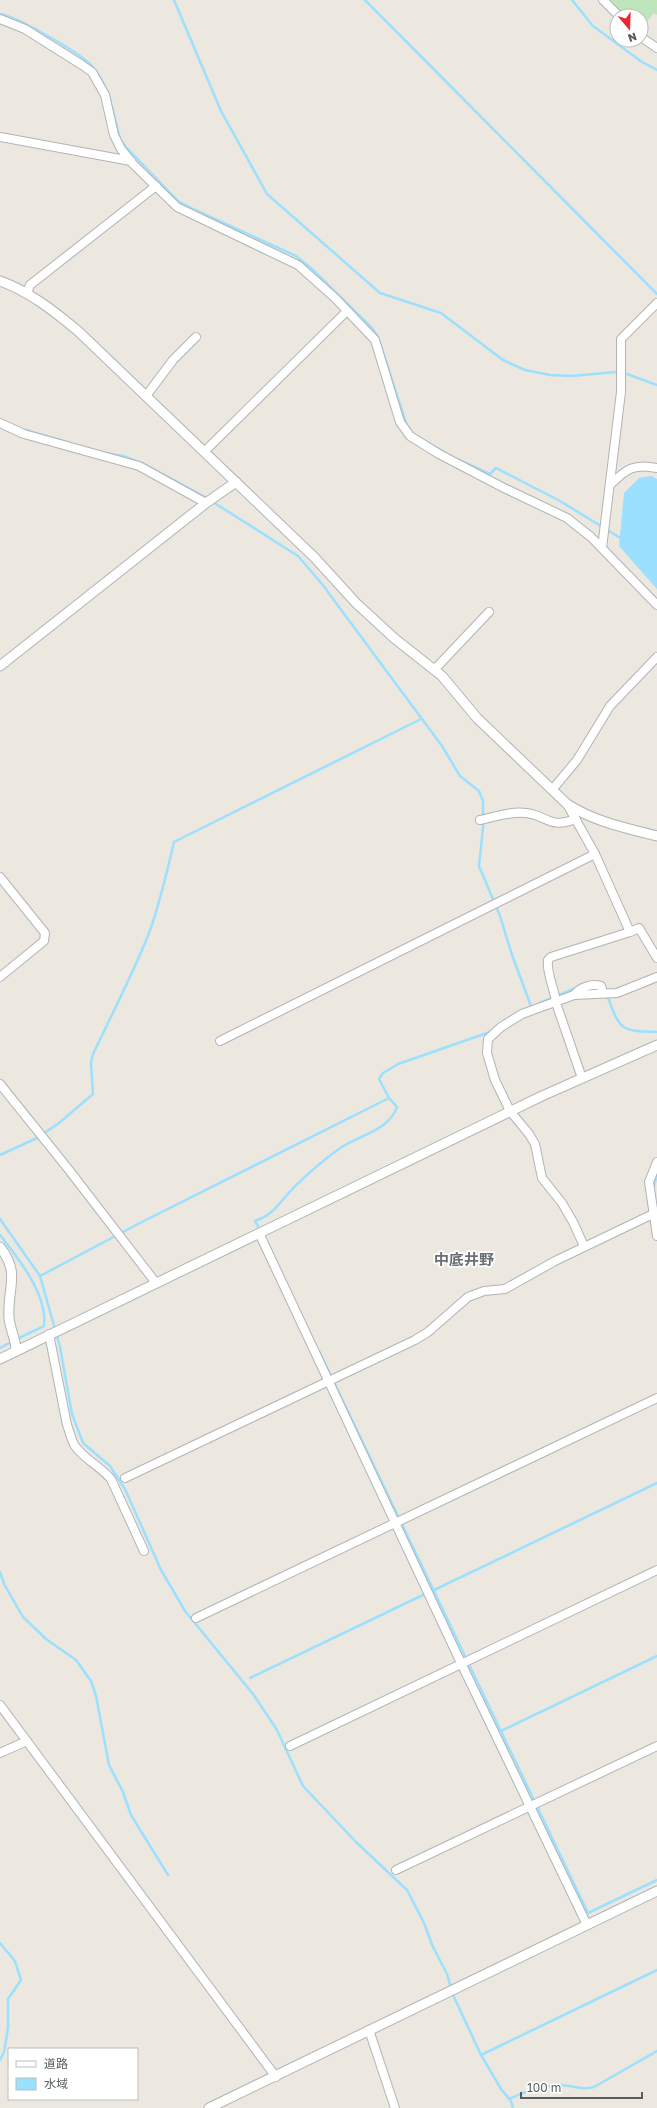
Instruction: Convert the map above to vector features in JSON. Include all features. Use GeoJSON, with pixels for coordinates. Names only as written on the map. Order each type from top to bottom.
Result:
{"type":"FeatureCollection","features":[{"type":"Feature","properties":{"kind":"street"},"geometry":{"type":"LineString","coordinates":[[603,0],[611,8]]}},
{"type":"Feature","properties":{"kind":"street"},"geometry":{"type":"LineString","coordinates":[[0,19],[25,29],[82,64],[92,72],[105,95],[114,136],[121,149],[177,207],[298,265],[347,311],[374,340],[400,422],[410,436],[439,454],[504,488],[567,518],[602,548],[657,605]]}},
{"type":"Feature","properties":{"kind":"street"},"geometry":{"type":"LineString","coordinates":[[0,137],[131,161]]}},
{"type":"Feature","properties":{"kind":"street"},"geometry":{"type":"LineString","coordinates":[[27,293],[30,285],[156,186]]}},
{"type":"Feature","properties":{"kind":"street"},"geometry":{"type":"LineString","coordinates":[[0,280],[27,293],[51,308],[78,331],[314,557],[356,603],[394,638],[442,676],[477,718],[567,804],[601,822],[657,836]]}},
{"type":"Feature","properties":{"kind":"street"},"geometry":{"type":"LineString","coordinates":[[602,548],[621,392],[621,339],[657,303]]}},
{"type":"Feature","properties":{"kind":"street"},"geometry":{"type":"LineString","coordinates":[[205,451],[347,311]]}},
{"type":"Feature","properties":{"kind":"street"},"geometry":{"type":"LineString","coordinates":[[146,396],[173,360],[196,337]]}},
{"type":"Feature","properties":{"kind":"street"},"geometry":{"type":"LineString","coordinates":[[0,423],[24,434],[139,466],[206,503]]}},
{"type":"Feature","properties":{"kind":"street"},"geometry":{"type":"LineString","coordinates":[[610,485],[625,470],[644,465],[657,468]]}},
{"type":"Feature","properties":{"kind":"street"},"geometry":{"type":"LineString","coordinates":[[0,666],[206,503],[236,482]]}},
{"type":"Feature","properties":{"kind":"street"},"geometry":{"type":"LineString","coordinates":[[434,670],[489,612]]}},
{"type":"Feature","properties":{"kind":"street"},"geometry":{"type":"LineString","coordinates":[[552,790],[577,760],[610,706],[657,657]]}},
{"type":"Feature","properties":{"kind":"street"},"geometry":{"type":"LineString","coordinates":[[567,804],[595,854],[630,932]]}},
{"type":"Feature","properties":{"kind":"street"},"geometry":{"type":"LineString","coordinates":[[480,820],[517,813],[527,813],[550,823],[558,824],[576,819]]}},
{"type":"Feature","properties":{"kind":"street"},"geometry":{"type":"LineString","coordinates":[[220,1041],[595,854]]}},
{"type":"Feature","properties":{"kind":"street"},"geometry":{"type":"LineString","coordinates":[[0,877],[45,933],[44,941],[0,977]]}},
{"type":"Feature","properties":{"kind":"street"},"geometry":{"type":"LineString","coordinates":[[582,1078],[556,1003],[556,991],[547,966],[548,960],[551,957],[639,928],[657,958]]}},
{"type":"Feature","properties":{"kind":"street"},"geometry":{"type":"LineString","coordinates":[[584,1246],[562,1203],[542,1178],[535,1144],[529,1134],[510,1112],[495,1080],[487,1053],[488,1039],[501,1027],[522,1014],[556,1003],[574,995],[603,992],[617,993],[657,977]]}},
{"type":"Feature","properties":{"kind":"street"},"geometry":{"type":"LineString","coordinates":[[0,1359],[61,1328],[510,1112],[657,1045]]}},
{"type":"Feature","properties":{"kind":"street"},"geometry":{"type":"LineString","coordinates":[[0,1084],[69,1170],[156,1283]]}},
{"type":"Feature","properties":{"kind":"street"},"geometry":{"type":"LineString","coordinates":[[657,1162],[649,1182],[657,1236]]}},
{"type":"Feature","properties":{"kind":"street"},"geometry":{"type":"LineString","coordinates":[[125,1478],[415,1340],[428,1332],[468,1297],[484,1291],[505,1289],[584,1246],[654,1214]]}},
{"type":"Feature","properties":{"kind":"street"},"geometry":{"type":"LineString","coordinates":[[259,1233],[461,1663],[587,1925]]}},
{"type":"Feature","properties":{"kind":"street"},"geometry":{"type":"LineString","coordinates":[[0,1247],[13,1270],[9,1319],[16,1340],[16,1351]]}},
{"type":"Feature","properties":{"kind":"street"},"geometry":{"type":"LineString","coordinates":[[49,1334],[67,1425],[72,1440],[76,1447],[103,1470],[111,1479],[144,1551]]}},
{"type":"Feature","properties":{"kind":"street"},"geometry":{"type":"LineString","coordinates":[[196,1618],[657,1398]]}},
{"type":"Feature","properties":{"kind":"street"},"geometry":{"type":"LineString","coordinates":[[290,1746],[657,1570]]}},
{"type":"Feature","properties":{"kind":"street"},"geometry":{"type":"LineString","coordinates":[[0,1705],[276,2076]]}},
{"type":"Feature","properties":{"kind":"street"},"geometry":{"type":"LineString","coordinates":[[0,1753],[27,1741]]}},
{"type":"Feature","properties":{"kind":"street"},"geometry":{"type":"LineString","coordinates":[[396,1870],[657,1746]]}},
{"type":"Feature","properties":{"kind":"street"},"geometry":{"type":"LineString","coordinates":[[209,2108],[657,1891]]}},
{"type":"Feature","properties":{"kind":"street"},"geometry":{"type":"LineString","coordinates":[[369,2030],[395,2108]]}},
{"type":"Feature","properties":{"kind":"green space"},"geometry":{"type":"Polygon","coordinates":[[[608,0],[657,0],[657,15],[654,13],[649,19],[649,8],[616,8],[608,0]]]}},
{"type":"Feature","properties":{"kind":"water"},"geometry":{"type":"Polygon","coordinates":[[[651,476],[657,479],[657,589],[619,546],[624,493],[639,478],[651,476]]]}},
{"type":"Feature","properties":{"kind":"waterway"},"geometry":{"type":"LineString","coordinates":[[174,0],[221,111],[267,194],[380,293],[441,313],[503,360],[525,370],[550,375],[571,376],[616,372],[627,374],[657,385]]}},
{"type":"Feature","properties":{"kind":"waterway"},"geometry":{"type":"LineString","coordinates":[[365,0],[657,294]]}},
{"type":"Feature","properties":{"kind":"waterway"},"geometry":{"type":"LineString","coordinates":[[572,0],[593,26],[642,62],[657,70]]}},
{"type":"Feature","properties":{"kind":"waterway"},"geometry":{"type":"LineString","coordinates":[[0,14],[32,27],[82,57],[94,69],[107,91]]}},
{"type":"Feature","properties":{"kind":"waterway"},"geometry":{"type":"LineString","coordinates":[[109,95],[120,139],[178,201],[296,256],[312,269],[372,328],[378,337],[407,426]]}},
{"type":"Feature","properties":{"kind":"waterway"},"geometry":{"type":"LineString","coordinates":[[22,429],[67,442]]}},
{"type":"Feature","properties":{"kind":"waterway"},"geometry":{"type":"LineString","coordinates":[[410,432],[451,456]]}},
{"type":"Feature","properties":{"kind":"waterway"},"geometry":{"type":"LineString","coordinates":[[105,453],[123,456],[144,464],[205,497],[298,556],[322,584],[442,746],[460,776],[479,791],[483,801],[483,828],[479,866],[500,916],[512,955],[531,1006]]}},
{"type":"Feature","properties":{"kind":"waterway"},"geometry":{"type":"LineString","coordinates":[[459,460],[490,474],[496,468],[560,501],[622,539]]}},
{"type":"Feature","properties":{"kind":"waterway"},"geometry":{"type":"LineString","coordinates":[[0,1155],[37,1138],[59,1123],[93,1094],[91,1063],[93,1054],[149,933],[160,899],[174,842],[421,719]]}},
{"type":"Feature","properties":{"kind":"waterway"},"geometry":{"type":"LineString","coordinates":[[540,1003],[578,987]]}},
{"type":"Feature","properties":{"kind":"waterway"},"geometry":{"type":"LineString","coordinates":[[607,995],[615,1015],[623,1026],[635,1031],[657,1032]]}},
{"type":"Feature","properties":{"kind":"waterway"},"geometry":{"type":"LineString","coordinates":[[503,1021],[512,1016]]}},
{"type":"Feature","properties":{"kind":"waterway"},"geometry":{"type":"LineString","coordinates":[[40,1276],[138,1224],[389,1098],[379,1079],[383,1073],[398,1064],[490,1032]]}},
{"type":"Feature","properties":{"kind":"waterway"},"geometry":{"type":"LineString","coordinates":[[260,1230],[255,1221],[265,1217],[272,1211],[297,1184],[318,1165],[346,1144],[372,1132],[388,1121],[397,1107],[389,1098]]}},
{"type":"Feature","properties":{"kind":"waterway"},"geometry":{"type":"LineString","coordinates":[[654,1186],[657,1174]]}},
{"type":"Feature","properties":{"kind":"waterway"},"geometry":{"type":"LineString","coordinates":[[0,1219],[40,1276],[60,1347],[72,1414],[83,1443],[110,1466],[125,1489],[161,1570],[185,1611],[253,1694],[277,1730],[303,1786],[356,1842],[407,1890],[447,1974],[453,1995],[481,2055],[501,2089],[511,2101],[513,2108]]}},
{"type":"Feature","properties":{"kind":"waterway"},"geometry":{"type":"LineString","coordinates":[[0,1235],[23,1266],[37,1290],[44,1314],[44,1326],[17,1339]]}},
{"type":"Feature","properties":{"kind":"waterway"},"geometry":{"type":"LineString","coordinates":[[0,1348],[13,1341]]}},
{"type":"Feature","properties":{"kind":"waterway"},"geometry":{"type":"LineString","coordinates":[[319,1351],[588,1913],[657,1880]]}},
{"type":"Feature","properties":{"kind":"waterway"},"geometry":{"type":"LineString","coordinates":[[432,1591],[657,1483]]}},
{"type":"Feature","properties":{"kind":"waterway"},"geometry":{"type":"LineString","coordinates":[[0,1572],[4,1584],[23,1617],[46,1639],[76,1660],[91,1681],[96,1696],[109,1765],[123,1792],[131,1815],[168,1875]]}},
{"type":"Feature","properties":{"kind":"waterway"},"geometry":{"type":"LineString","coordinates":[[250,1678],[427,1593]]}},
{"type":"Feature","properties":{"kind":"waterway"},"geometry":{"type":"LineString","coordinates":[[501,1731],[657,1656]]}},
{"type":"Feature","properties":{"kind":"waterway"},"geometry":{"type":"LineString","coordinates":[[0,1943],[15,1961],[21,1980],[8,1999],[8,2028],[4,2052],[0,2060]]}},
{"type":"Feature","properties":{"kind":"waterway"},"geometry":{"type":"LineString","coordinates":[[481,2055],[657,1970]]}},
{"type":"Feature","properties":{"kind":"waterway"},"geometry":{"type":"LineString","coordinates":[[509,2099],[534,2089],[547,2086],[565,2085],[580,2088],[594,2087],[657,2051]]}},
{"type":"Feature","properties":{"kind":"district","name":"中底井野"},"geometry":{"type":"Point","coordinates":[464,1259]}}]}
